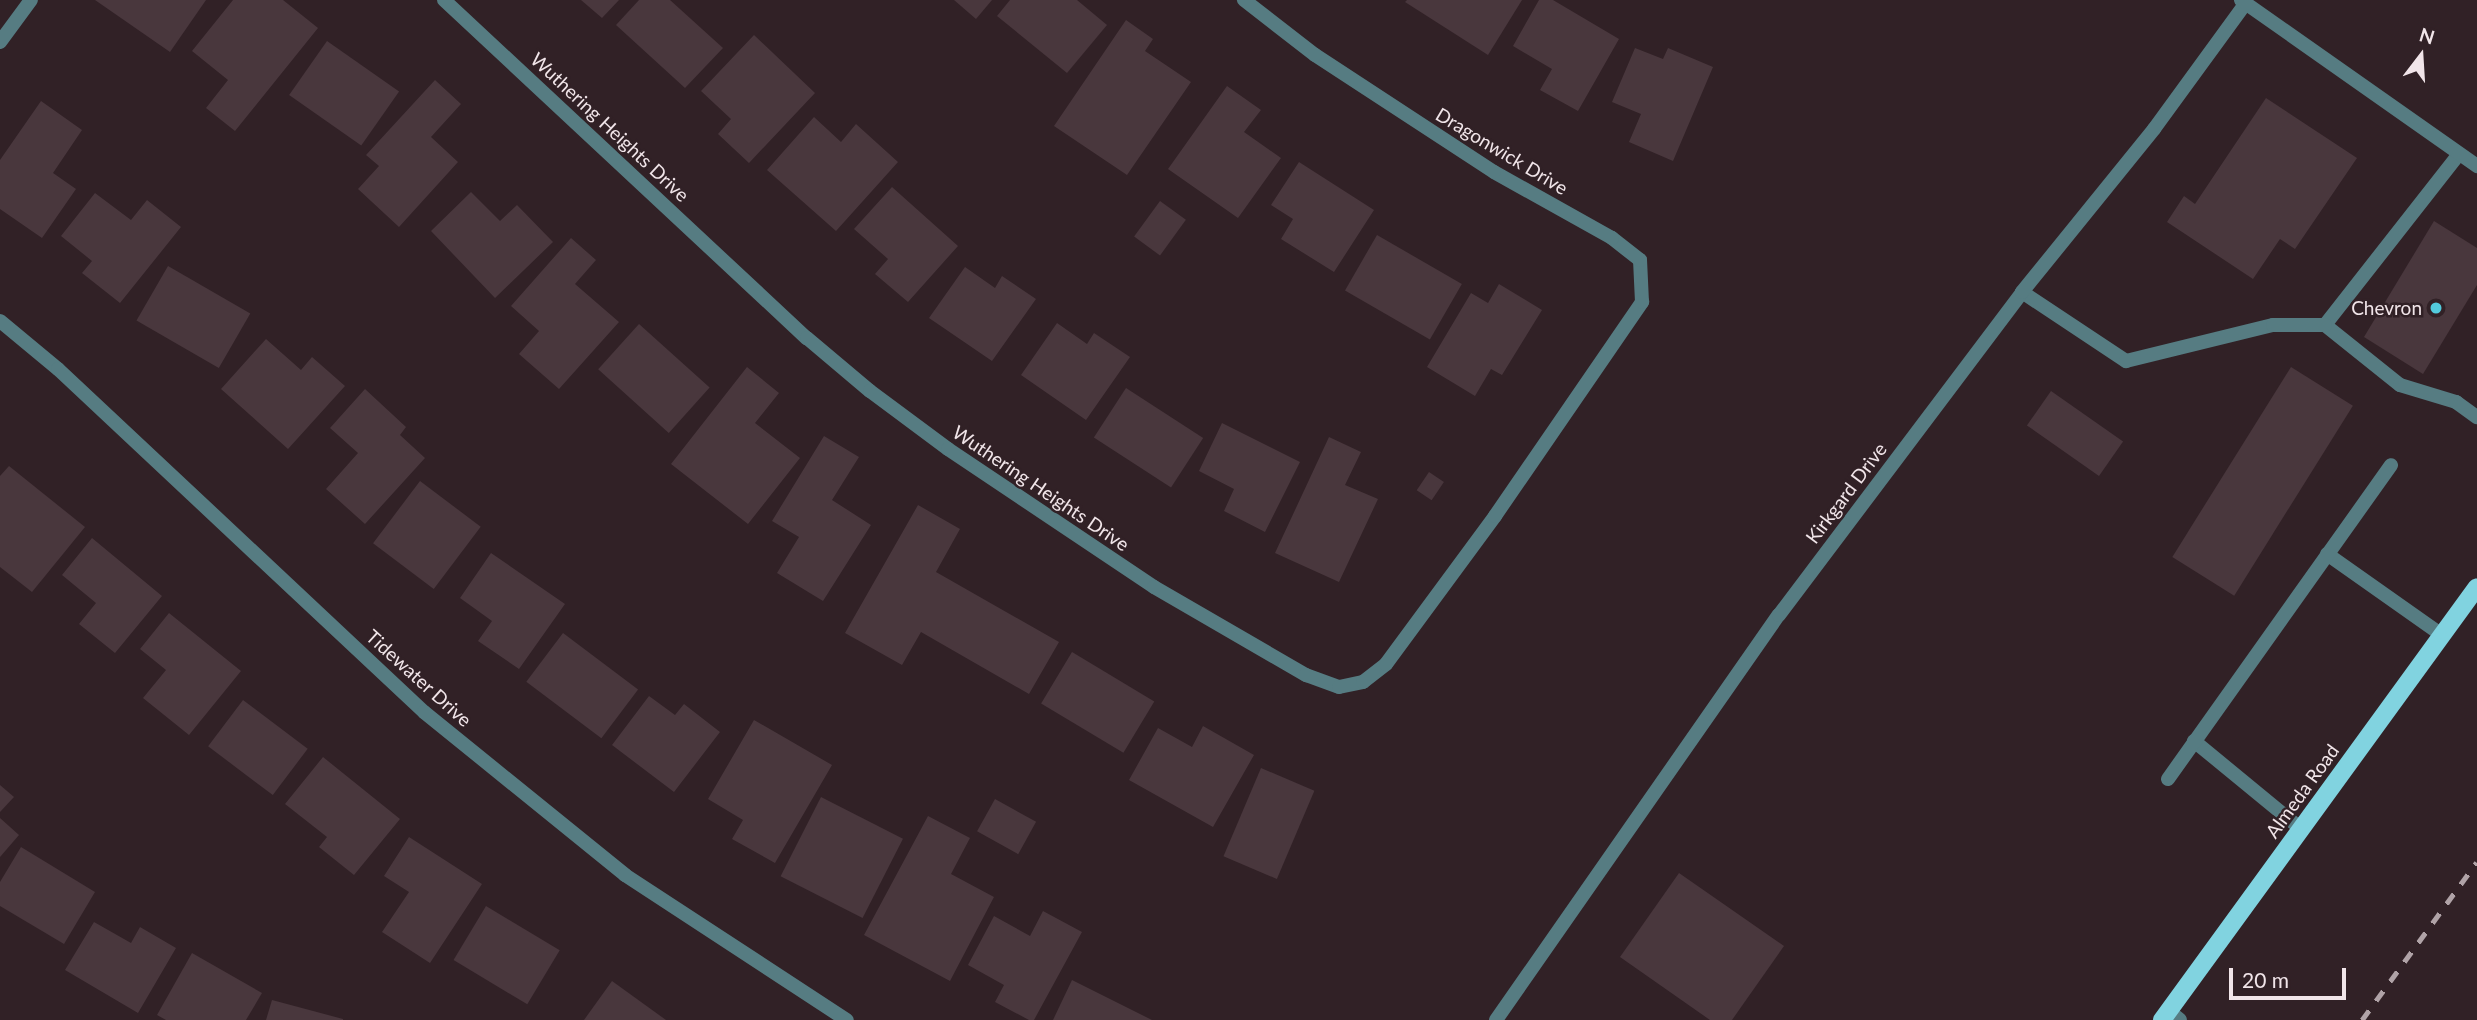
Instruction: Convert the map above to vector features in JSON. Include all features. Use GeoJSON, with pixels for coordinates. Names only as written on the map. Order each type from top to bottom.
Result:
{"type":"FeatureCollection","features":[{"type":"Feature","properties":{"kind":"main road","name":"Almeda Road"},"geometry":{"type":"LineString","coordinates":[[2170,1017],[2301,829],[2477,587]]}},
{"type":"Feature","properties":{"kind":"street"},"geometry":{"type":"LineString","coordinates":[[0,43],[31,0]]}},
{"type":"Feature","properties":{"kind":"street","name":"Wuthering Heights Drive"},"geometry":{"type":"LineString","coordinates":[[444,0],[807,338],[870,391],[948,449],[1154,587],[1306,675],[1339,687],[1363,682],[1387,664],[1597,371]]}},
{"type":"Feature","properties":{"kind":"street","name":"Dragonwick Drive"},"geometry":{"type":"LineString","coordinates":[[1244,0],[1349,77],[1494,172],[1612,238],[1640,260],[1642,302],[1597,371]]}},
{"type":"Feature","properties":{"kind":"street"},"geometry":{"type":"LineString","coordinates":[[2243,2],[2477,166]]}},
{"type":"Feature","properties":{"kind":"street","name":"Kirkgard Drive"},"geometry":{"type":"LineString","coordinates":[[1496,1020],[1779,615],[2022,292],[2154,130],[2243,2]]}},
{"type":"Feature","properties":{"kind":"street"},"geometry":{"type":"LineString","coordinates":[[2325,325],[2459,154]]}},
{"type":"Feature","properties":{"kind":"street"},"geometry":{"type":"LineString","coordinates":[[2022,292],[2126,362],[2273,325],[2325,325],[2400,385],[2456,402],[2477,417]]}},
{"type":"Feature","properties":{"kind":"street","name":"Tidewater Drive"},"geometry":{"type":"LineString","coordinates":[[0,321],[58,369],[424,712],[625,875],[847,1020]]}},
{"type":"Feature","properties":{"kind":"street"},"geometry":{"type":"LineString","coordinates":[[2168,779],[2391,465]]}},
{"type":"Feature","properties":{"kind":"street"},"geometry":{"type":"LineString","coordinates":[[2328,554],[2442,635]]}},
{"type":"Feature","properties":{"kind":"street"},"geometry":{"type":"LineString","coordinates":[[2194,741],[2301,829]]}},
{"type":"Feature","properties":{"kind":"building"},"geometry":{"type":"Polygon","coordinates":[[[95,0],[206,0],[170,52],[95,0]]]}},
{"type":"Feature","properties":{"kind":"building"},"geometry":{"type":"Polygon","coordinates":[[[233,0],[283,0],[318,28],[235,131],[206,108],[228,80],[192,51],[233,0]]]}},
{"type":"Feature","properties":{"kind":"building"},"geometry":{"type":"Polygon","coordinates":[[[581,0],[619,0],[602,18],[581,0]]]}},
{"type":"Feature","properties":{"kind":"building"},"geometry":{"type":"Polygon","coordinates":[[[639,0],[670,0],[723,48],[685,88],[616,25],[639,0]]]}},
{"type":"Feature","properties":{"kind":"building"},"geometry":{"type":"Polygon","coordinates":[[[954,0],[992,0],[976,19],[954,0]]]}},
{"type":"Feature","properties":{"kind":"building"},"geometry":{"type":"Polygon","coordinates":[[[1010,0],[1077,0],[1107,25],[1067,73],[997,16],[1010,0]]]}},
{"type":"Feature","properties":{"kind":"building"},"geometry":{"type":"Polygon","coordinates":[[[1522,0],[1488,55],[1405,2],[1522,0]]]}},
{"type":"Feature","properties":{"kind":"building"},"geometry":{"type":"Polygon","coordinates":[[[1539,0],[1553,0],[1619,39],[1578,111],[1540,90],[1552,69],[1513,46],[1539,0]]]}},
{"type":"Feature","properties":{"kind":"building"},"geometry":{"type":"Polygon","coordinates":[[[1126,20],[1153,39],[1145,51],[1191,82],[1127,175],[1054,126],[1126,20]]]}},
{"type":"Feature","properties":{"kind":"building"},"geometry":{"type":"Polygon","coordinates":[[[754,35],[815,93],[749,163],[718,134],[731,119],[701,91],[754,35]]]}},
{"type":"Feature","properties":{"kind":"building"},"geometry":{"type":"Polygon","coordinates":[[[327,41],[399,91],[361,146],[289,95],[327,41]]]}},
{"type":"Feature","properties":{"kind":"building"},"geometry":{"type":"Polygon","coordinates":[[[1635,48],[1663,59],[1668,48],[1713,67],[1673,161],[1629,142],[1641,114],[1612,102],[1635,48]]]}},
{"type":"Feature","properties":{"kind":"building"},"geometry":{"type":"Polygon","coordinates":[[[435,80],[461,104],[431,137],[458,162],[399,227],[358,189],[379,166],[366,155],[435,80]]]}},
{"type":"Feature","properties":{"kind":"building"},"geometry":{"type":"Polygon","coordinates":[[[1227,86],[1261,110],[1244,132],[1281,158],[1238,218],[1168,169],[1227,86]]]}},
{"type":"Feature","properties":{"kind":"building"},"geometry":{"type":"Polygon","coordinates":[[[2266,98],[2357,158],[2295,249],[2280,239],[2253,279],[2167,222],[2184,196],[2195,204],[2266,98]]]}},
{"type":"Feature","properties":{"kind":"building"},"geometry":{"type":"Polygon","coordinates":[[[41,101],[82,130],[53,173],[76,189],[42,238],[0,209],[0,160],[41,101]]]}},
{"type":"Feature","properties":{"kind":"building"},"geometry":{"type":"Polygon","coordinates":[[[814,117],[841,142],[856,124],[898,162],[836,231],[767,170],[814,117]]]}},
{"type":"Feature","properties":{"kind":"building"},"geometry":{"type":"Polygon","coordinates":[[[1299,162],[1374,210],[1334,272],[1281,239],[1293,219],[1271,205],[1299,162]]]}},
{"type":"Feature","properties":{"kind":"building"},"geometry":{"type":"Polygon","coordinates":[[[892,187],[958,246],[908,302],[875,274],[888,259],[854,229],[892,187]]]}},
{"type":"Feature","properties":{"kind":"building"},"geometry":{"type":"Polygon","coordinates":[[[471,192],[500,221],[517,205],[553,242],[495,298],[431,231],[471,192]]]}},
{"type":"Feature","properties":{"kind":"building"},"geometry":{"type":"Polygon","coordinates":[[[95,193],[131,220],[147,200],[181,227],[120,303],[82,273],[92,261],[61,236],[95,193]]]}},
{"type":"Feature","properties":{"kind":"building"},"geometry":{"type":"Polygon","coordinates":[[[1160,201],[1186,220],[1160,255],[1134,237],[1160,201]]]}},
{"type":"Feature","properties":{"kind":"building"},"geometry":{"type":"Polygon","coordinates":[[[2434,221],[2477,248],[2477,285],[2423,374],[2364,337],[2434,221]]]}},
{"type":"Feature","properties":{"kind":"building"},"geometry":{"type":"Polygon","coordinates":[[[1377,235],[1462,284],[1430,339],[1345,290],[1377,235]]]}},
{"type":"Feature","properties":{"kind":"building"},"geometry":{"type":"Polygon","coordinates":[[[571,238],[596,260],[575,284],[619,322],[559,389],[519,354],[539,331],[511,306],[571,238]]]}},
{"type":"Feature","properties":{"kind":"building"},"geometry":{"type":"Polygon","coordinates":[[[168,266],[250,313],[219,368],[136,321],[168,266]]]}},
{"type":"Feature","properties":{"kind":"building"},"geometry":{"type":"Polygon","coordinates":[[[965,267],[995,288],[1002,276],[1036,299],[992,361],[929,318],[965,267]]]}},
{"type":"Feature","properties":{"kind":"building"},"geometry":{"type":"Polygon","coordinates":[[[1499,284],[1542,310],[1502,375],[1491,369],[1475,396],[1427,367],[1471,293],[1488,303],[1499,284]]]}},
{"type":"Feature","properties":{"kind":"building"},"geometry":{"type":"Polygon","coordinates":[[[1057,323],[1087,344],[1094,333],[1130,357],[1086,420],[1021,375],[1057,323]]]}},
{"type":"Feature","properties":{"kind":"building"},"geometry":{"type":"Polygon","coordinates":[[[639,324],[710,388],[669,433],[598,369],[639,324]]]}},
{"type":"Feature","properties":{"kind":"building"},"geometry":{"type":"Polygon","coordinates":[[[266,339],[301,370],[312,357],[345,386],[288,449],[221,389],[266,339]]]}},
{"type":"Feature","properties":{"kind":"building"},"geometry":{"type":"Polygon","coordinates":[[[747,367],[779,393],[755,423],[800,458],[748,524],[671,464],[747,367]]]}},
{"type":"Feature","properties":{"kind":"building"},"geometry":{"type":"Polygon","coordinates":[[[2291,367],[2353,406],[2234,596],[2172,557],[2291,367]]]}},
{"type":"Feature","properties":{"kind":"building"},"geometry":{"type":"Polygon","coordinates":[[[1126,388],[1203,438],[1171,488],[1094,437],[1126,388]]]}},
{"type":"Feature","properties":{"kind":"building"},"geometry":{"type":"Polygon","coordinates":[[[365,389],[406,427],[400,435],[425,458],[365,524],[326,489],[358,453],[330,428],[365,389]]]}},
{"type":"Feature","properties":{"kind":"building"},"geometry":{"type":"Polygon","coordinates":[[[2051,391],[2123,441],[2099,476],[2027,425],[2051,391]]]}},
{"type":"Feature","properties":{"kind":"building"},"geometry":{"type":"Polygon","coordinates":[[[1222,423],[1300,462],[1265,532],[1224,511],[1234,489],[1199,471],[1222,423]]]}},
{"type":"Feature","properties":{"kind":"building"},"geometry":{"type":"Polygon","coordinates":[[[824,436],[859,457],[832,500],[871,525],[823,601],[777,573],[799,537],[772,521],[824,436]]]}},
{"type":"Feature","properties":{"kind":"building"},"geometry":{"type":"Polygon","coordinates":[[[1329,437],[1361,452],[1345,485],[1378,499],[1339,582],[1275,553],[1329,437]]]}},
{"type":"Feature","properties":{"kind":"building"},"geometry":{"type":"Polygon","coordinates":[[[9,466],[85,527],[32,592],[0,567],[0,476],[9,466]]]}},
{"type":"Feature","properties":{"kind":"building"},"geometry":{"type":"Polygon","coordinates":[[[1429,472],[1444,482],[1432,500],[1417,490],[1429,472]]]}},
{"type":"Feature","properties":{"kind":"building"},"geometry":{"type":"Polygon","coordinates":[[[420,481],[481,527],[434,589],[373,543],[420,481]]]}},
{"type":"Feature","properties":{"kind":"building"},"geometry":{"type":"Polygon","coordinates":[[[918,505],[960,529],[936,572],[1059,642],[1029,694],[921,632],[902,665],[845,633],[918,505]]]}},
{"type":"Feature","properties":{"kind":"building"},"geometry":{"type":"Polygon","coordinates":[[[92,538],[162,596],[115,653],[79,624],[96,603],[62,575],[92,538]]]}},
{"type":"Feature","properties":{"kind":"building"},"geometry":{"type":"Polygon","coordinates":[[[491,553],[565,604],[519,669],[478,641],[492,621],[460,598],[491,553]]]}},
{"type":"Feature","properties":{"kind":"building"},"geometry":{"type":"Polygon","coordinates":[[[169,613],[241,671],[189,735],[143,698],[166,670],[140,649],[169,613]]]}},
{"type":"Feature","properties":{"kind":"building"},"geometry":{"type":"Polygon","coordinates":[[[563,633],[638,690],[601,738],[526,682],[563,633]]]}},
{"type":"Feature","properties":{"kind":"building"},"geometry":{"type":"Polygon","coordinates":[[[1072,652],[1154,701],[1123,753],[1041,703],[1072,652]]]}},
{"type":"Feature","properties":{"kind":"building"},"geometry":{"type":"Polygon","coordinates":[[[649,696],[675,715],[684,704],[720,732],[674,792],[612,745],[649,696]]]}},
{"type":"Feature","properties":{"kind":"building"},"geometry":{"type":"Polygon","coordinates":[[[243,700],[308,749],[273,795],[208,746],[243,700]]]}},
{"type":"Feature","properties":{"kind":"building"},"geometry":{"type":"Polygon","coordinates":[[[754,720],[832,765],[775,863],[732,839],[743,820],[708,799],[754,720]]]}},
{"type":"Feature","properties":{"kind":"building"},"geometry":{"type":"Polygon","coordinates":[[[1203,726],[1254,755],[1213,827],[1129,780],[1158,728],[1192,747],[1203,726]]]}},
{"type":"Feature","properties":{"kind":"building"},"geometry":{"type":"Polygon","coordinates":[[[323,757],[400,819],[354,875],[319,847],[327,837],[285,804],[323,757]]]}},
{"type":"Feature","properties":{"kind":"building"},"geometry":{"type":"Polygon","coordinates":[[[1261,768],[1314,791],[1277,879],[1223,856],[1261,768]]]}},
{"type":"Feature","properties":{"kind":"building"},"geometry":{"type":"Polygon","coordinates":[[[0,785],[14,797],[0,812],[0,785]]]}},
{"type":"Feature","properties":{"kind":"building"},"geometry":{"type":"Polygon","coordinates":[[[821,797],[903,839],[863,918],[781,876],[821,797]]]}},
{"type":"Feature","properties":{"kind":"building"},"geometry":{"type":"Polygon","coordinates":[[[995,799],[1036,822],[1018,854],[977,831],[995,799]]]}},
{"type":"Feature","properties":{"kind":"building"},"geometry":{"type":"Polygon","coordinates":[[[928,816],[970,838],[951,874],[994,897],[950,981],[864,935],[928,816]]]}},
{"type":"Feature","properties":{"kind":"building"},"geometry":{"type":"Polygon","coordinates":[[[0,818],[19,835],[0,857],[0,818]]]}},
{"type":"Feature","properties":{"kind":"building"},"geometry":{"type":"Polygon","coordinates":[[[409,837],[482,884],[430,963],[382,932],[409,892],[384,876],[409,837]]]}},
{"type":"Feature","properties":{"kind":"building"},"geometry":{"type":"Polygon","coordinates":[[[21,847],[95,892],[64,944],[0,906],[0,882],[21,847]]]}},
{"type":"Feature","properties":{"kind":"building"},"geometry":{"type":"Polygon","coordinates":[[[1679,873],[1784,946],[1732,1020],[1710,1020],[1620,957],[1679,873]]]}},
{"type":"Feature","properties":{"kind":"building"},"geometry":{"type":"Polygon","coordinates":[[[486,906],[560,950],[527,1004],[454,960],[486,906]]]}},
{"type":"Feature","properties":{"kind":"building"},"geometry":{"type":"Polygon","coordinates":[[[1043,911],[1082,932],[1034,1020],[1029,1020],[995,1002],[1004,985],[968,965],[994,916],[1030,936],[1043,911]]]}},
{"type":"Feature","properties":{"kind":"building"},"geometry":{"type":"Polygon","coordinates":[[[94,922],[131,943],[140,927],[176,948],[138,1013],[65,970],[94,922]]]}},
{"type":"Feature","properties":{"kind":"building"},"geometry":{"type":"Polygon","coordinates":[[[192,953],[262,993],[246,1020],[166,1020],[157,1015],[192,953]]]}},
{"type":"Feature","properties":{"kind":"building"},"geometry":{"type":"Polygon","coordinates":[[[1072,980],[1152,1020],[1053,1020],[1072,980]]]}},
{"type":"Feature","properties":{"kind":"building"},"geometry":{"type":"Polygon","coordinates":[[[612,981],[666,1020],[584,1020],[612,981]]]}},
{"type":"Feature","properties":{"kind":"building"},"geometry":{"type":"Polygon","coordinates":[[[272,1000],[343,1019],[343,1020],[266,1020],[272,1000]]]}},
{"type":"Feature","properties":{"kind":"railway"},"geometry":{"type":"LineString","coordinates":[[2362,1020],[2477,862]]}},
{"type":"Feature","properties":{"kind":"place","name":"Chevron"},"geometry":{"type":"Point","coordinates":[2436,308]}}]}
